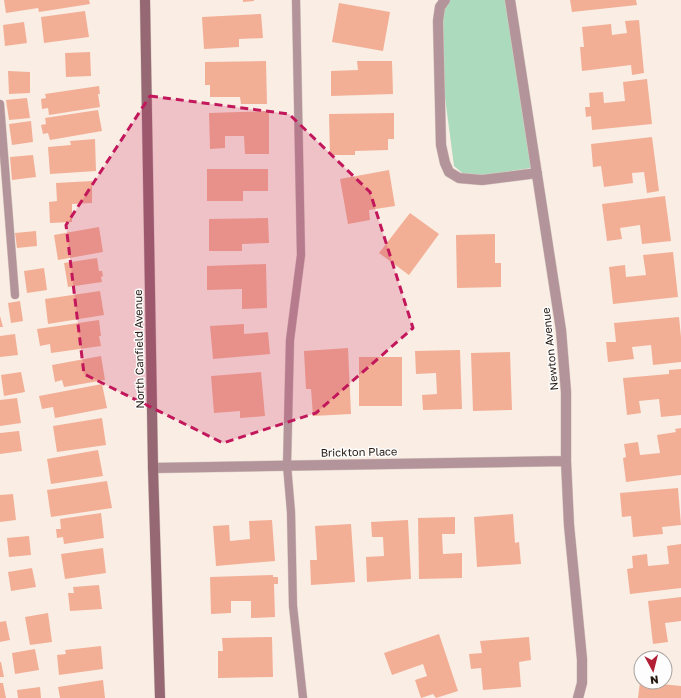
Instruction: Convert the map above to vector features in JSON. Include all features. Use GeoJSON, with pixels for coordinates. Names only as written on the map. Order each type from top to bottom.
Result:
{"type":"FeatureCollection","features":[{"type":"Feature","properties":{"kind":"street","name":"North Canfield Avenue"},"geometry":{"type":"LineString","coordinates":[[145,0],[153,468],[160,698]]}},
{"type":"Feature","properties":{"kind":"street"},"geometry":{"type":"LineString","coordinates":[[445,0],[440,7],[438,21],[441,144],[444,164],[450,172],[459,178],[482,180],[538,173]]}},
{"type":"Feature","properties":{"kind":"street","name":"Newton Avenue"},"geometry":{"type":"LineString","coordinates":[[510,0],[538,173],[561,330],[566,392],[566,461],[569,525],[582,659],[582,683],[578,698]]}},
{"type":"Feature","properties":{"kind":"street","name":"Brickton Place"},"geometry":{"type":"LineString","coordinates":[[153,468],[566,461]]}},
{"type":"Feature","properties":{"kind":"lane"},"geometry":{"type":"LineString","coordinates":[[296,0],[301,255],[290,340],[287,466],[291,512],[293,606],[303,698]]}},
{"type":"Feature","properties":{"kind":"lane"},"geometry":{"type":"LineString","coordinates":[[0,104],[15,296]]}},
{"type":"Feature","properties":{"kind":"highlighted area"},"geometry":{"type":"Polygon","coordinates":[[[150,96],[289,114],[370,192],[413,328],[316,413],[223,443],[84,374],[66,225],[150,96]]]}},
{"type":"Feature","properties":{"kind":"green space"},"geometry":{"type":"Polygon","coordinates":[[[445,0],[510,0],[537,167],[468,178],[454,166],[438,44],[445,0]]]}},
{"type":"Feature","properties":{"kind":"building"},"geometry":{"type":"Polygon","coordinates":[[[4,0],[89,0],[90,4],[39,12],[38,8],[6,13],[4,0]]]}},
{"type":"Feature","properties":{"kind":"building"},"geometry":{"type":"Polygon","coordinates":[[[243,0],[254,0],[254,1],[243,2],[243,0]]]}},
{"type":"Feature","properties":{"kind":"building"},"geometry":{"type":"Polygon","coordinates":[[[570,0],[636,0],[637,5],[572,12],[570,0]]]}},
{"type":"Feature","properties":{"kind":"building"},"geometry":{"type":"Polygon","coordinates":[[[339,3],[390,12],[383,51],[332,42],[339,3]]]}},
{"type":"Feature","properties":{"kind":"building"},"geometry":{"type":"Polygon","coordinates":[[[85,11],[89,37],[44,43],[41,17],[85,11]]]}},
{"type":"Feature","properties":{"kind":"building"},"geometry":{"type":"Polygon","coordinates":[[[261,14],[263,38],[239,39],[239,47],[204,49],[202,17],[261,14]]]}},
{"type":"Feature","properties":{"kind":"building"},"geometry":{"type":"Polygon","coordinates":[[[639,20],[644,73],[632,75],[631,65],[582,71],[580,47],[584,47],[582,27],[611,24],[612,35],[627,33],[625,21],[639,20]]]}},
{"type":"Feature","properties":{"kind":"building"},"geometry":{"type":"Polygon","coordinates":[[[24,22],[27,43],[5,46],[3,25],[24,22]]]}},
{"type":"Feature","properties":{"kind":"building"},"geometry":{"type":"Polygon","coordinates":[[[90,52],[91,76],[66,77],[65,53],[90,52]]]}},
{"type":"Feature","properties":{"kind":"building"},"geometry":{"type":"Polygon","coordinates":[[[266,61],[267,104],[241,104],[240,97],[210,97],[210,85],[205,85],[205,62],[266,61]]]}},
{"type":"Feature","properties":{"kind":"building"},"geometry":{"type":"Polygon","coordinates":[[[357,61],[392,61],[393,94],[331,96],[331,71],[358,70],[357,61]]]}},
{"type":"Feature","properties":{"kind":"building"},"geometry":{"type":"Polygon","coordinates":[[[8,71],[30,72],[30,93],[9,94],[8,71]]]}},
{"type":"Feature","properties":{"kind":"building"},"geometry":{"type":"Polygon","coordinates":[[[647,79],[652,124],[592,130],[591,116],[586,117],[585,107],[590,107],[589,93],[603,92],[604,103],[625,101],[623,82],[647,79]]]}},
{"type":"Feature","properties":{"kind":"building"},"geometry":{"type":"Polygon","coordinates":[[[99,86],[100,94],[98,94],[100,107],[49,115],[48,108],[42,109],[41,99],[46,98],[45,94],[99,86]]]}},
{"type":"Feature","properties":{"kind":"building"},"geometry":{"type":"Polygon","coordinates":[[[27,98],[30,118],[9,120],[6,100],[27,98]]]}},
{"type":"Feature","properties":{"kind":"building"},"geometry":{"type":"Polygon","coordinates":[[[98,110],[102,131],[50,140],[48,133],[43,134],[41,125],[46,124],[45,118],[98,110]]]}},
{"type":"Feature","properties":{"kind":"building"},"geometry":{"type":"Polygon","coordinates":[[[269,111],[269,154],[245,154],[244,136],[225,136],[225,148],[210,149],[209,113],[269,111]]]}},
{"type":"Feature","properties":{"kind":"building"},"geometry":{"type":"Polygon","coordinates":[[[394,113],[394,139],[388,139],[388,150],[355,151],[355,155],[330,155],[329,114],[394,113]]]}},
{"type":"Feature","properties":{"kind":"building"},"geometry":{"type":"Polygon","coordinates":[[[31,121],[33,142],[12,145],[9,124],[31,121]]]}},
{"type":"Feature","properties":{"kind":"building"},"geometry":{"type":"Polygon","coordinates":[[[652,137],[659,191],[647,193],[644,172],[632,173],[633,183],[604,187],[601,166],[593,167],[591,144],[652,137]]]}},
{"type":"Feature","properties":{"kind":"building"},"geometry":{"type":"Polygon","coordinates":[[[95,139],[96,171],[50,174],[48,147],[71,145],[70,141],[95,139]]]}},
{"type":"Feature","properties":{"kind":"building"},"geometry":{"type":"Polygon","coordinates":[[[33,155],[36,177],[12,180],[10,157],[33,155]]]}},
{"type":"Feature","properties":{"kind":"building"},"geometry":{"type":"Polygon","coordinates":[[[207,169],[268,169],[268,191],[243,191],[243,201],[207,201],[207,169]]]}},
{"type":"Feature","properties":{"kind":"building"},"geometry":{"type":"Polygon","coordinates":[[[389,170],[395,206],[369,210],[370,220],[348,224],[340,179],[389,170]]]}},
{"type":"Feature","properties":{"kind":"building"},"geometry":{"type":"Polygon","coordinates":[[[92,181],[92,203],[72,204],[72,222],[50,223],[49,202],[57,201],[56,183],[92,181]]]}},
{"type":"Feature","properties":{"kind":"building"},"geometry":{"type":"Polygon","coordinates":[[[665,196],[671,241],[642,244],[640,225],[620,228],[622,239],[607,241],[602,204],[665,196]]]}},
{"type":"Feature","properties":{"kind":"building"},"geometry":{"type":"Polygon","coordinates":[[[410,213],[439,234],[409,275],[379,253],[410,213]]]}},
{"type":"Feature","properties":{"kind":"building"},"geometry":{"type":"Polygon","coordinates":[[[268,218],[269,243],[242,244],[242,251],[209,251],[209,219],[268,218]]]}},
{"type":"Feature","properties":{"kind":"building"},"geometry":{"type":"Polygon","coordinates":[[[99,227],[103,252],[58,260],[54,235],[99,227]]]}},
{"type":"Feature","properties":{"kind":"building"},"geometry":{"type":"Polygon","coordinates":[[[36,231],[37,246],[17,248],[15,233],[36,231]]]}},
{"type":"Feature","properties":{"kind":"building"},"geometry":{"type":"Polygon","coordinates":[[[495,234],[495,263],[501,263],[501,287],[457,288],[456,235],[495,234]]]}},
{"type":"Feature","properties":{"kind":"building"},"geometry":{"type":"Polygon","coordinates":[[[673,252],[678,297],[613,304],[609,267],[625,265],[626,277],[646,275],[643,255],[673,252]]]}},
{"type":"Feature","properties":{"kind":"building"},"geometry":{"type":"Polygon","coordinates":[[[97,258],[99,271],[102,271],[102,282],[68,287],[64,263],[97,258]]]}},
{"type":"Feature","properties":{"kind":"building"},"geometry":{"type":"Polygon","coordinates":[[[266,264],[267,308],[242,309],[242,289],[207,290],[207,266],[266,264]]]}},
{"type":"Feature","properties":{"kind":"building"},"geometry":{"type":"Polygon","coordinates":[[[44,268],[47,290],[27,293],[24,271],[44,268]]]}},
{"type":"Feature","properties":{"kind":"building"},"geometry":{"type":"Polygon","coordinates":[[[100,291],[104,315],[48,324],[45,299],[100,291]]]}},
{"type":"Feature","properties":{"kind":"building"},"geometry":{"type":"Polygon","coordinates":[[[20,301],[23,321],[11,323],[8,303],[20,301]]]}},
{"type":"Feature","properties":{"kind":"building"},"geometry":{"type":"Polygon","coordinates":[[[0,316],[3,327],[0,327],[0,316]]]}},
{"type":"Feature","properties":{"kind":"building"},"geometry":{"type":"Polygon","coordinates":[[[679,317],[681,362],[653,365],[651,345],[632,347],[634,359],[608,362],[606,342],[616,342],[614,323],[679,317]]]}},
{"type":"Feature","properties":{"kind":"building"},"geometry":{"type":"Polygon","coordinates":[[[99,320],[101,336],[99,336],[101,346],[51,353],[50,344],[40,346],[37,329],[99,320]]]}},
{"type":"Feature","properties":{"kind":"building"},"geometry":{"type":"Polygon","coordinates":[[[244,324],[244,334],[268,332],[270,354],[213,359],[210,326],[244,324]]]}},
{"type":"Feature","properties":{"kind":"building"},"geometry":{"type":"Polygon","coordinates":[[[15,334],[18,355],[0,357],[0,336],[15,334]]]}},
{"type":"Feature","properties":{"kind":"building"},"geometry":{"type":"Polygon","coordinates":[[[348,348],[351,414],[313,416],[311,389],[306,389],[304,351],[348,348]]]}},
{"type":"Feature","properties":{"kind":"building"},"geometry":{"type":"Polygon","coordinates":[[[460,350],[462,409],[423,410],[422,395],[437,394],[436,373],[416,374],[415,351],[460,350]]]}},
{"type":"Feature","properties":{"kind":"building"},"geometry":{"type":"Polygon","coordinates":[[[510,352],[512,410],[473,411],[471,353],[510,352]]]}},
{"type":"Feature","properties":{"kind":"building"},"geometry":{"type":"Polygon","coordinates":[[[101,356],[105,380],[64,387],[62,380],[55,382],[52,365],[101,356]]]}},
{"type":"Feature","properties":{"kind":"building"},"geometry":{"type":"Polygon","coordinates":[[[359,357],[402,357],[402,406],[359,406],[359,357]]]}},
{"type":"Feature","properties":{"kind":"building"},"geometry":{"type":"Polygon","coordinates":[[[681,369],[681,415],[661,417],[659,399],[639,401],[641,413],[627,415],[623,378],[669,374],[669,370],[681,369]]]}},
{"type":"Feature","properties":{"kind":"building"},"geometry":{"type":"Polygon","coordinates":[[[21,372],[25,392],[4,396],[1,375],[21,372]]]}},
{"type":"Feature","properties":{"kind":"building"},"geometry":{"type":"Polygon","coordinates":[[[261,372],[265,416],[240,418],[240,411],[214,413],[211,376],[261,372]]]}},
{"type":"Feature","properties":{"kind":"building"},"geometry":{"type":"Polygon","coordinates":[[[102,384],[107,408],[55,418],[53,407],[42,409],[39,396],[102,384]]]}},
{"type":"Feature","properties":{"kind":"building"},"geometry":{"type":"Polygon","coordinates":[[[17,398],[21,423],[0,426],[0,400],[17,398]]]}},
{"type":"Feature","properties":{"kind":"building"},"geometry":{"type":"Polygon","coordinates":[[[102,418],[106,445],[57,452],[53,426],[102,418]]]}},
{"type":"Feature","properties":{"kind":"building"},"geometry":{"type":"Polygon","coordinates":[[[681,428],[681,475],[626,482],[623,458],[626,457],[624,444],[638,442],[640,455],[660,453],[657,435],[676,432],[675,429],[681,428]]]}},
{"type":"Feature","properties":{"kind":"building"},"geometry":{"type":"Polygon","coordinates":[[[19,431],[22,451],[0,454],[0,433],[19,431]]]}},
{"type":"Feature","properties":{"kind":"building"},"geometry":{"type":"Polygon","coordinates":[[[98,450],[103,476],[51,484],[47,459],[98,450]]]}},
{"type":"Feature","properties":{"kind":"building"},"geometry":{"type":"Polygon","coordinates":[[[107,481],[112,508],[51,517],[47,490],[107,481]]]}},
{"type":"Feature","properties":{"kind":"building"},"geometry":{"type":"Polygon","coordinates":[[[678,488],[681,525],[662,527],[663,534],[633,537],[631,516],[622,517],[620,493],[678,488]]]}},
{"type":"Feature","properties":{"kind":"building"},"geometry":{"type":"Polygon","coordinates":[[[13,494],[16,520],[0,522],[0,495],[13,494]]]}},
{"type":"Feature","properties":{"kind":"building"},"geometry":{"type":"Polygon","coordinates":[[[101,513],[104,538],[64,544],[63,537],[57,538],[56,529],[61,529],[60,519],[101,513]]]}},
{"type":"Feature","properties":{"kind":"building"},"geometry":{"type":"Polygon","coordinates":[[[513,514],[515,543],[519,542],[521,564],[477,567],[474,517],[513,514]]]}},
{"type":"Feature","properties":{"kind":"building"},"geometry":{"type":"Polygon","coordinates":[[[455,517],[455,534],[442,534],[443,554],[462,553],[462,578],[419,579],[418,518],[455,517]]]}},
{"type":"Feature","properties":{"kind":"building"},"geometry":{"type":"Polygon","coordinates":[[[272,520],[275,561],[216,566],[213,526],[229,525],[230,541],[250,539],[249,521],[272,520]]]}},
{"type":"Feature","properties":{"kind":"building"},"geometry":{"type":"Polygon","coordinates":[[[408,520],[411,579],[367,582],[366,557],[384,556],[383,537],[372,537],[371,522],[408,520]]]}},
{"type":"Feature","properties":{"kind":"building"},"geometry":{"type":"Polygon","coordinates":[[[351,524],[355,582],[311,585],[310,560],[317,560],[315,526],[351,524]]]}},
{"type":"Feature","properties":{"kind":"building"},"geometry":{"type":"Polygon","coordinates":[[[29,536],[31,555],[9,557],[7,538],[29,536]]]}},
{"type":"Feature","properties":{"kind":"building"},"geometry":{"type":"Polygon","coordinates":[[[681,544],[681,588],[630,594],[627,569],[633,568],[632,556],[647,554],[648,566],[669,564],[667,546],[681,544]]]}},
{"type":"Feature","properties":{"kind":"building"},"geometry":{"type":"Polygon","coordinates":[[[103,548],[106,573],[65,579],[61,554],[103,548]]]}},
{"type":"Feature","properties":{"kind":"building"},"geometry":{"type":"Polygon","coordinates":[[[32,568],[36,587],[11,591],[8,572],[32,568]]]}},
{"type":"Feature","properties":{"kind":"building"},"geometry":{"type":"Polygon","coordinates":[[[273,575],[273,577],[278,577],[278,584],[274,584],[275,617],[251,618],[251,601],[231,601],[231,613],[211,614],[210,577],[273,575]]]}},
{"type":"Feature","properties":{"kind":"building"},"geometry":{"type":"Polygon","coordinates":[[[99,585],[102,609],[70,611],[68,593],[74,593],[73,587],[99,585]]]}},
{"type":"Feature","properties":{"kind":"building"},"geometry":{"type":"Polygon","coordinates":[[[681,597],[681,621],[665,623],[668,642],[653,644],[648,601],[681,597]]]}},
{"type":"Feature","properties":{"kind":"building"},"geometry":{"type":"Polygon","coordinates":[[[48,613],[52,642],[30,645],[25,617],[48,613]]]}},
{"type":"Feature","properties":{"kind":"building"},"geometry":{"type":"Polygon","coordinates":[[[6,621],[10,640],[0,642],[0,622],[6,621]]]}},
{"type":"Feature","properties":{"kind":"building"},"geometry":{"type":"Polygon","coordinates":[[[439,634],[458,691],[436,698],[433,694],[421,698],[415,680],[427,676],[423,664],[392,675],[384,653],[439,634]]]}},
{"type":"Feature","properties":{"kind":"building"},"geometry":{"type":"Polygon","coordinates":[[[272,637],[273,677],[218,678],[218,651],[223,651],[222,638],[272,637]]]}},
{"type":"Feature","properties":{"kind":"building"},"geometry":{"type":"Polygon","coordinates":[[[529,637],[531,660],[519,662],[521,687],[483,690],[481,668],[471,669],[469,654],[482,653],[480,641],[529,637]]]}},
{"type":"Feature","properties":{"kind":"building"},"geometry":{"type":"Polygon","coordinates":[[[101,646],[103,669],[59,675],[57,655],[66,654],[65,650],[101,646]]]}},
{"type":"Feature","properties":{"kind":"building"},"geometry":{"type":"Polygon","coordinates":[[[35,649],[39,670],[15,674],[12,653],[35,649]]]}},
{"type":"Feature","properties":{"kind":"building"},"geometry":{"type":"Polygon","coordinates":[[[1,662],[4,677],[0,677],[1,662]]]}},
{"type":"Feature","properties":{"kind":"building"},"geometry":{"type":"Polygon","coordinates":[[[103,680],[105,698],[60,698],[58,687],[103,680]]]}},
{"type":"Feature","properties":{"kind":"building"},"geometry":{"type":"Polygon","coordinates":[[[0,683],[3,683],[6,698],[0,698],[0,683]]]}},
{"type":"Feature","properties":{"kind":"building"},"geometry":{"type":"Polygon","coordinates":[[[673,685],[681,686],[681,698],[638,698],[639,690],[673,690],[673,685]]]}},
{"type":"Feature","properties":{"kind":"building"},"geometry":{"type":"Polygon","coordinates":[[[40,687],[41,698],[18,698],[17,690],[40,687]]]}}]}
